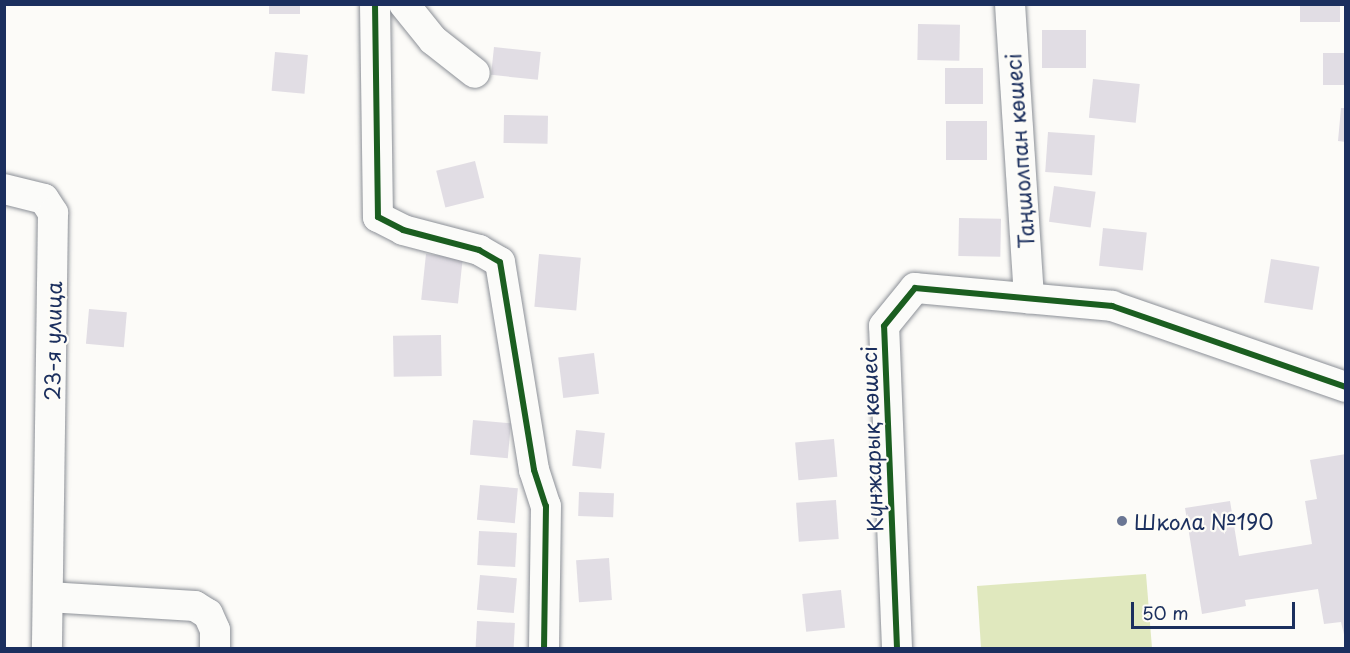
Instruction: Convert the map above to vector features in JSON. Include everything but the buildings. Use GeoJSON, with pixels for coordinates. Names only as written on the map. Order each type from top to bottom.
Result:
{"type":"FeatureCollection","features":[{"type":"Feature","properties":{"kind":"street"},"geometry":{"type":"LineString","coordinates":[[375,4],[378,217],[403,230],[478,250],[500,261],[534,470],[546,506],[544,648]]}},
{"type":"Feature","properties":{"kind":"street"},"geometry":{"type":"LineString","coordinates":[[404,4],[433,40],[475,73]]}},
{"type":"Feature","properties":{"kind":"street","name":"Таңшолпан көшесі"},"geometry":{"type":"LineString","coordinates":[[1010,4],[1029,298]]}},
{"type":"Feature","properties":{"kind":"street","name":"23-я улица"},"geometry":{"type":"LineString","coordinates":[[4,189],[44,199],[53,213],[47,648]]}},
{"type":"Feature","properties":{"kind":"street","name":"Күнжарық көшесі"},"geometry":{"type":"LineString","coordinates":[[897,648],[884,326],[915,288],[1112,306],[1346,387]]}},
{"type":"Feature","properties":{"kind":"street"},"geometry":{"type":"LineString","coordinates":[[48,597],[195,606],[208,614],[215,630],[215,648]]}},
{"type":"Feature","properties":{"kind":"green space"},"geometry":{"type":"Polygon","coordinates":[[[1146,574],[1152,648],[981,648],[977,586],[1146,574]]]}},
{"type":"Feature","properties":{"kind":"cycle path"},"geometry":{"type":"LineString","coordinates":[[375,4],[378,217],[403,230],[479,250],[500,262],[534,470],[546,506],[544,648]]}},
{"type":"Feature","properties":{"kind":"cycle path"},"geometry":{"type":"LineString","coordinates":[[897,648],[884,326],[915,288],[1112,306],[1346,387]]}},
{"type":"Feature","properties":{"kind":"place","name":"Школа №190"},"geometry":{"type":"Point","coordinates":[1122,521]}}]}
